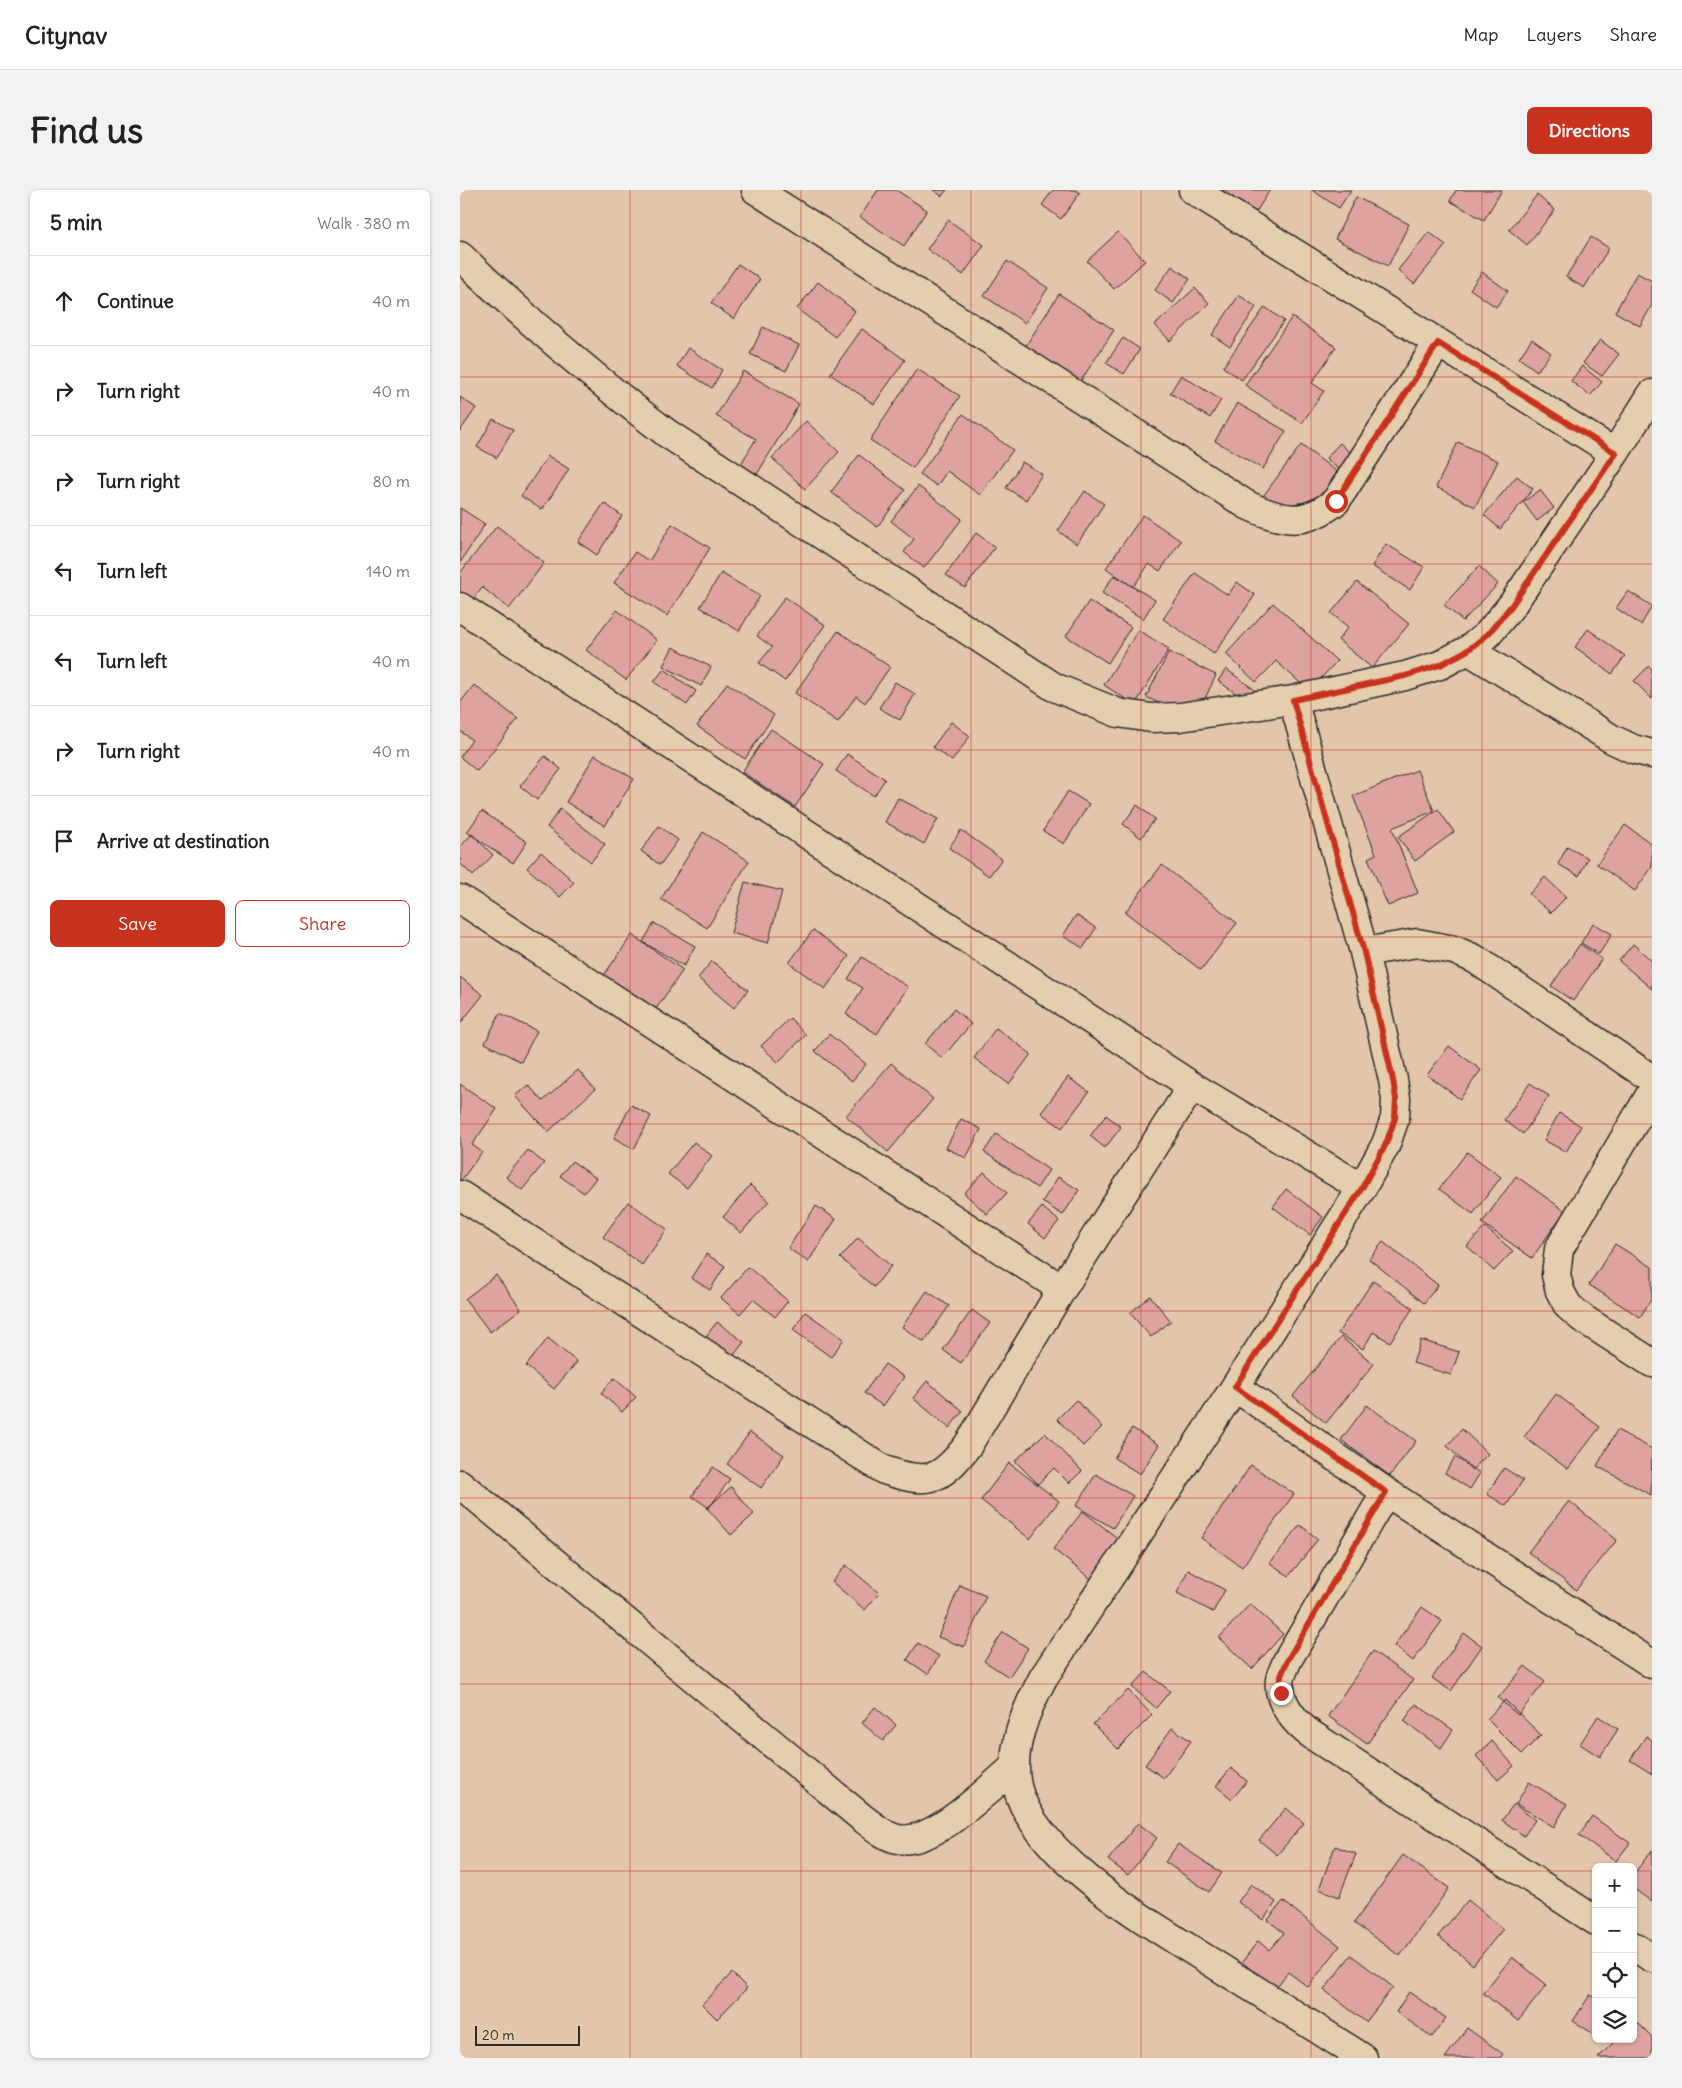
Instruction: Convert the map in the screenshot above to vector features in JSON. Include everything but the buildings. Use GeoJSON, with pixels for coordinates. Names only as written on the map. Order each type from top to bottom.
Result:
{"type":"FeatureCollection","features":[{"type":"Feature","properties":{"kind":"street"},"geometry":{"type":"LineString","coordinates":[[756,190],[1247,505],[1281,518],[1312,517],[1324,511],[1336,501],[1438,343]]}},
{"type":"Feature","properties":{"kind":"street"},"geometry":{"type":"LineString","coordinates":[[1193,190],[1616,453]]}},
{"type":"Feature","properties":{"kind":"street"},"geometry":{"type":"LineString","coordinates":[[460,257],[616,396],[668,434],[1054,687],[1118,713],[1152,718],[1180,717],[1293,700],[1405,676],[1440,665],[1468,650],[1488,634],[1512,605],[1616,453],[1652,394]]}},
{"type":"Feature","properties":{"kind":"street"},"geometry":{"type":"LineString","coordinates":[[460,607],[1192,1086],[1362,1188]]}},
{"type":"Feature","properties":{"kind":"street"},"geometry":{"type":"LineString","coordinates":[[1468,650],[1612,740],[1633,749],[1652,754]]}},
{"type":"Feature","properties":{"kind":"street"},"geometry":{"type":"LineString","coordinates":[[1293,700],[1364,952],[1393,1080],[1396,1099],[1395,1118],[1386,1144],[1362,1188],[1235,1387],[1043,1678],[1031,1701],[1021,1732],[1014,1767],[1018,1788],[1039,1830],[1061,1854],[1113,1899],[1363,2058]]}},
{"type":"Feature","properties":{"kind":"street"},"geometry":{"type":"LineString","coordinates":[[460,900],[1062,1289]]}},
{"type":"Feature","properties":{"kind":"street"},"geometry":{"type":"LineString","coordinates":[[1364,952],[1416,943],[1454,950],[1475,958],[1652,1078]]}},
{"type":"Feature","properties":{"kind":"street"},"geometry":{"type":"LineString","coordinates":[[460,1195],[884,1470],[908,1478],[923,1480],[940,1475],[968,1445],[1062,1289],[1192,1086]]}},
{"type":"Feature","properties":{"kind":"street"},"geometry":{"type":"LineString","coordinates":[[1652,1092],[1559,1250],[1556,1275],[1560,1290],[1568,1306],[1582,1318],[1652,1363]]}},
{"type":"Feature","properties":{"kind":"street"},"geometry":{"type":"LineString","coordinates":[[1235,1387],[1386,1492],[1652,1664]]}},
{"type":"Feature","properties":{"kind":"street"},"geometry":{"type":"LineString","coordinates":[[460,1484],[879,1830],[897,1839],[913,1840],[932,1832],[964,1809],[1014,1767]]}},
{"type":"Feature","properties":{"kind":"street"},"geometry":{"type":"LineString","coordinates":[[1386,1492],[1287,1661],[1280,1679],[1281,1693],[1288,1709],[1298,1725],[1312,1736],[1592,1918]]}},
{"type":"Feature","properties":{"kind":"street"},"geometry":{"type":"LineString","coordinates":[[1637,1949],[1652,1958]]}},
{"type":"Feature","properties":{"kind":"route"},"geometry":{"type":"LineString","coordinates":[[1281,1693],[1280,1679],[1287,1661],[1386,1492],[1235,1387],[1362,1188],[1386,1144],[1395,1118],[1396,1099],[1364,952],[1293,700],[1405,676],[1440,665],[1468,650],[1488,634],[1512,605],[1616,453],[1438,343],[1336,501]]}}]}
